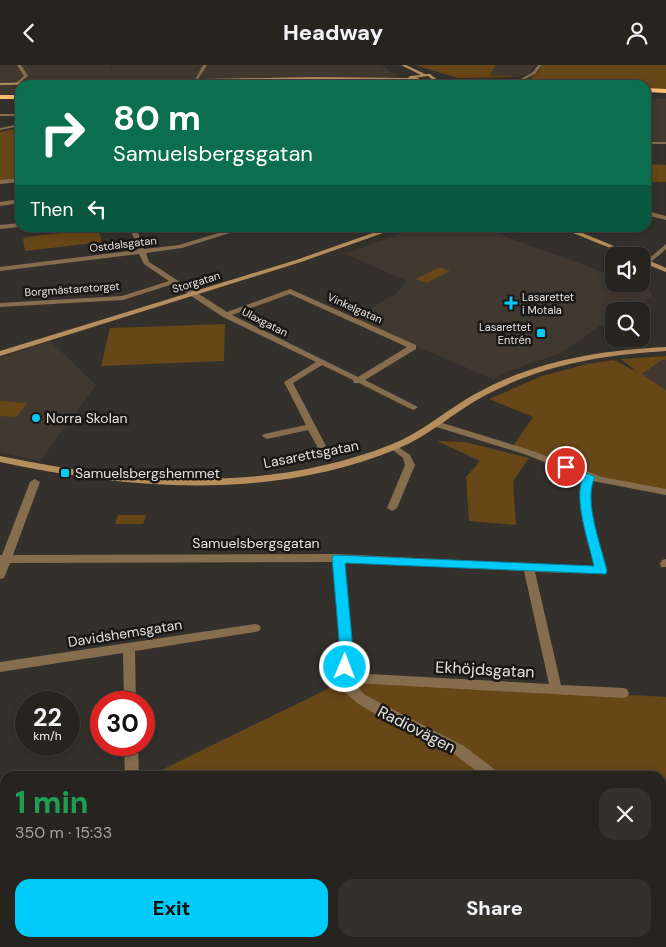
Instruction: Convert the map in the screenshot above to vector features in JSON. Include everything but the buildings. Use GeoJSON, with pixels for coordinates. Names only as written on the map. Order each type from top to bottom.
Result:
{"type":"FeatureCollection","features":[{"type":"Feature","properties":{"kind":"highway"},"geometry":{"type":"LineString","coordinates":[[651,93],[666,93]]}},
{"type":"Feature","properties":{"kind":"highway"},"geometry":{"type":"LineString","coordinates":[[0,98],[15,98]]}},
{"type":"Feature","properties":{"kind":"street"},"geometry":{"type":"LineString","coordinates":[[19,65],[25,77],[22,80]]}},
{"type":"Feature","properties":{"kind":"street"},"geometry":{"type":"LineString","coordinates":[[196,80],[204,65]]}},
{"type":"Feature","properties":{"kind":"street"},"geometry":{"type":"LineString","coordinates":[[402,65],[435,80]]}},
{"type":"Feature","properties":{"kind":"street"},"geometry":{"type":"LineString","coordinates":[[402,65],[418,78],[428,80]]}},
{"type":"Feature","properties":{"kind":"street"},"geometry":{"type":"LineString","coordinates":[[499,80],[522,80],[534,73],[540,65]]}},
{"type":"Feature","properties":{"kind":"street"},"geometry":{"type":"LineString","coordinates":[[418,78],[426,75]]}},
{"type":"Feature","properties":{"kind":"street"},"geometry":{"type":"LineString","coordinates":[[292,80],[432,78]]}},
{"type":"Feature","properties":{"kind":"street"},"geometry":{"type":"LineString","coordinates":[[0,84],[15,84]]}},
{"type":"Feature","properties":{"kind":"street"},"geometry":{"type":"LineString","coordinates":[[0,115],[15,115]]}},
{"type":"Feature","properties":{"kind":"street"},"geometry":{"type":"LineString","coordinates":[[0,129],[15,126]]}},
{"type":"Feature","properties":{"kind":"street"},"geometry":{"type":"LineString","coordinates":[[651,143],[666,143]]}},
{"type":"Feature","properties":{"kind":"street"},"geometry":{"type":"LineString","coordinates":[[0,182],[15,180]]}},
{"type":"Feature","properties":{"kind":"street"},"geometry":{"type":"LineString","coordinates":[[0,204],[15,202]]}},
{"type":"Feature","properties":{"kind":"street"},"geometry":{"type":"LineString","coordinates":[[651,214],[666,218]]}},
{"type":"Feature","properties":{"kind":"street"},"geometry":{"type":"LineString","coordinates":[[0,227],[15,226]]}},
{"type":"Feature","properties":{"kind":"street","name":"Ulaxgatan"},"geometry":{"type":"LineString","coordinates":[[136,232],[146,263],[226,315],[320,363],[414,407]]}},
{"type":"Feature","properties":{"kind":"street","name":"Ostdalsgatan"},"geometry":{"type":"LineString","coordinates":[[0,269],[185,246],[230,232]]}},
{"type":"Feature","properties":{"kind":"street","name":"Storgatan"},"geometry":{"type":"LineString","coordinates":[[193,294],[375,232]]}},
{"type":"Feature","properties":{"kind":"street","name":"Storgatan"},"geometry":{"type":"LineString","coordinates":[[0,352],[193,294],[382,232]]}},
{"type":"Feature","properties":{"kind":"street"},"geometry":{"type":"LineString","coordinates":[[574,232],[611,247]]}},
{"type":"Feature","properties":{"kind":"street"},"geometry":{"type":"LineString","coordinates":[[650,257],[666,246]]}},
{"type":"Feature","properties":{"kind":"street"},"geometry":{"type":"LineString","coordinates":[[650,262],[666,270]]}},
{"type":"Feature","properties":{"kind":"street","name":"Borgmästaretorget"},"geometry":{"type":"LineString","coordinates":[[0,305],[123,298],[174,282]]}},
{"type":"Feature","properties":{"kind":"street","name":"Vinkelgatan"},"geometry":{"type":"LineString","coordinates":[[226,315],[290,291],[413,347],[357,381]]}},
{"type":"Feature","properties":{"kind":"street","name":"Lasarettsgatan"},"geometry":{"type":"LineString","coordinates":[[0,459],[44,469],[99,478],[146,482],[201,482],[248,479],[312,471],[360,459],[394,447],[436,424],[485,391],[539,369],[598,355],[666,349]]}},
{"type":"Feature","properties":{"kind":"street"},"geometry":{"type":"LineString","coordinates":[[320,363],[288,382],[321,446]]}},
{"type":"Feature","properties":{"kind":"street"},"geometry":{"type":"LineString","coordinates":[[436,424],[527,451],[590,477],[628,487],[666,492]]}},
{"type":"Feature","properties":{"kind":"street"},"geometry":{"type":"LineString","coordinates":[[267,435],[311,427]]}},
{"type":"Feature","properties":{"kind":"street"},"geometry":{"type":"LineString","coordinates":[[392,508],[410,465],[407,457],[394,447]]}},
{"type":"Feature","properties":{"kind":"street","name":"Samuelsbergsgatan"},"geometry":{"type":"LineString","coordinates":[[3,559],[338,558],[601,571],[585,500],[585,486],[590,477]]}},
{"type":"Feature","properties":{"kind":"street"},"geometry":{"type":"LineString","coordinates":[[0,575],[3,559],[35,482]]}},
{"type":"Feature","properties":{"kind":"street"},"geometry":{"type":"LineString","coordinates":[[338,558],[346,639],[346,678]]}},
{"type":"Feature","properties":{"kind":"street"},"geometry":{"type":"LineString","coordinates":[[529,567],[556,689]]}},
{"type":"Feature","properties":{"kind":"street","name":"Davidshemsgatan"},"geometry":{"type":"LineString","coordinates":[[0,667],[255,628]]}},
{"type":"Feature","properties":{"kind":"street"},"geometry":{"type":"LineString","coordinates":[[129,648],[130,691]]}},
{"type":"Feature","properties":{"kind":"street","name":"Ekhöjdsgatan"},"geometry":{"type":"LineString","coordinates":[[346,678],[623,693]]}},
{"type":"Feature","properties":{"kind":"street","name":"Radiovägen"},"geometry":{"type":"LineString","coordinates":[[346,678],[350,689],[361,699],[459,750],[486,771]]}},
{"type":"Feature","properties":{"kind":"street"},"geometry":{"type":"LineString","coordinates":[[131,756],[132,771]]}},
{"type":"Feature","properties":{"kind":"shaded area"},"geometry":{"type":"Polygon","coordinates":[[[0,65],[110,65],[112,69],[113,65],[381,65],[398,76],[387,78],[422,80],[15,80],[15,94],[0,94],[0,65]]]}},
{"type":"Feature","properties":{"kind":"shaded area"},"geometry":{"type":"Polygon","coordinates":[[[415,65],[496,65],[490,75],[518,77],[458,78],[415,65]]]}},
{"type":"Feature","properties":{"kind":"shaded area"},"geometry":{"type":"Polygon","coordinates":[[[496,65],[535,65],[528,74],[518,77],[490,75],[496,65]]]}},
{"type":"Feature","properties":{"kind":"shaded area"},"geometry":{"type":"Polygon","coordinates":[[[542,65],[666,65],[666,90],[651,90],[651,80],[530,79],[540,70],[542,65]]]}},
{"type":"Feature","properties":{"kind":"shaded area"},"geometry":{"type":"Polygon","coordinates":[[[651,99],[666,99],[666,142],[651,142],[651,99]]]}},
{"type":"Feature","properties":{"kind":"shaded area"},"geometry":{"type":"Polygon","coordinates":[[[15,129],[15,180],[0,182],[0,132],[15,129]]]}},
{"type":"Feature","properties":{"kind":"shaded area"},"geometry":{"type":"Polygon","coordinates":[[[651,164],[666,165],[666,182],[651,182],[651,164]]]}},
{"type":"Feature","properties":{"kind":"shaded area"},"geometry":{"type":"Polygon","coordinates":[[[71,232],[99,232],[102,242],[25,251],[23,239],[25,237],[71,232]]]}},
{"type":"Feature","properties":{"kind":"shaded area","name":"Lasarettet i Motala"},"geometry":{"type":"Polygon","coordinates":[[[404,232],[493,232],[605,273],[605,292],[650,292],[653,295],[642,302],[605,302],[605,327],[601,325],[561,353],[508,371],[493,379],[353,319],[397,293],[407,281],[346,254],[404,232]]]}},
{"type":"Feature","properties":{"kind":"shaded area"},"geometry":{"type":"Polygon","coordinates":[[[440,267],[450,271],[427,283],[415,279],[440,267]]]}},
{"type":"Feature","properties":{"kind":"shaded area"},"geometry":{"type":"Polygon","coordinates":[[[225,324],[224,361],[101,366],[110,328],[225,324]]]}},
{"type":"Feature","properties":{"kind":"shaded area","name":"Norra Skolan"},"geometry":{"type":"Polygon","coordinates":[[[50,341],[96,385],[40,461],[0,452],[0,358],[50,341]]]}},
{"type":"Feature","properties":{"kind":"shaded area"},"geometry":{"type":"Polygon","coordinates":[[[666,356],[666,360],[662,360],[642,374],[666,390],[666,495],[587,478],[513,446],[533,417],[489,399],[542,376],[587,364],[614,360],[637,372],[621,359],[666,356]]]}},
{"type":"Feature","properties":{"kind":"shaded area"},"geometry":{"type":"Polygon","coordinates":[[[662,360],[666,360],[666,390],[642,374],[662,360]]]}},
{"type":"Feature","properties":{"kind":"shaded area"},"geometry":{"type":"Polygon","coordinates":[[[0,401],[27,403],[17,417],[0,416],[0,401]]]}},
{"type":"Feature","properties":{"kind":"shaded area"},"geometry":{"type":"Polygon","coordinates":[[[437,441],[465,442],[529,458],[513,481],[516,525],[469,521],[466,477],[480,461],[437,441]]]}},
{"type":"Feature","properties":{"kind":"shaded area"},"geometry":{"type":"Polygon","coordinates":[[[118,515],[146,515],[143,524],[115,524],[118,515]]]}},
{"type":"Feature","properties":{"kind":"shaded area"},"geometry":{"type":"Polygon","coordinates":[[[391,680],[666,697],[666,771],[159,771],[344,681],[391,680]]]}},
{"type":"Feature","properties":{"kind":"place","name":"Lasarettet i Motala"},"geometry":{"type":"Point","coordinates":[511,303]}},
{"type":"Feature","properties":{"kind":"place","name":"Lasarettet Entrén"},"geometry":{"type":"Point","coordinates":[541,333]}},
{"type":"Feature","properties":{"kind":"place","name":"Norra Skolan"},"geometry":{"type":"Point","coordinates":[36,418]}},
{"type":"Feature","properties":{"kind":"place","name":"Samuelsbergshemmet"},"geometry":{"type":"Point","coordinates":[65,473]}},
{"type":"Feature","properties":{"kind":"route"},"geometry":{"type":"LineString","coordinates":[[345,667],[346,639],[338,558],[601,571],[584,492],[590,477],[566,467]]}}]}
